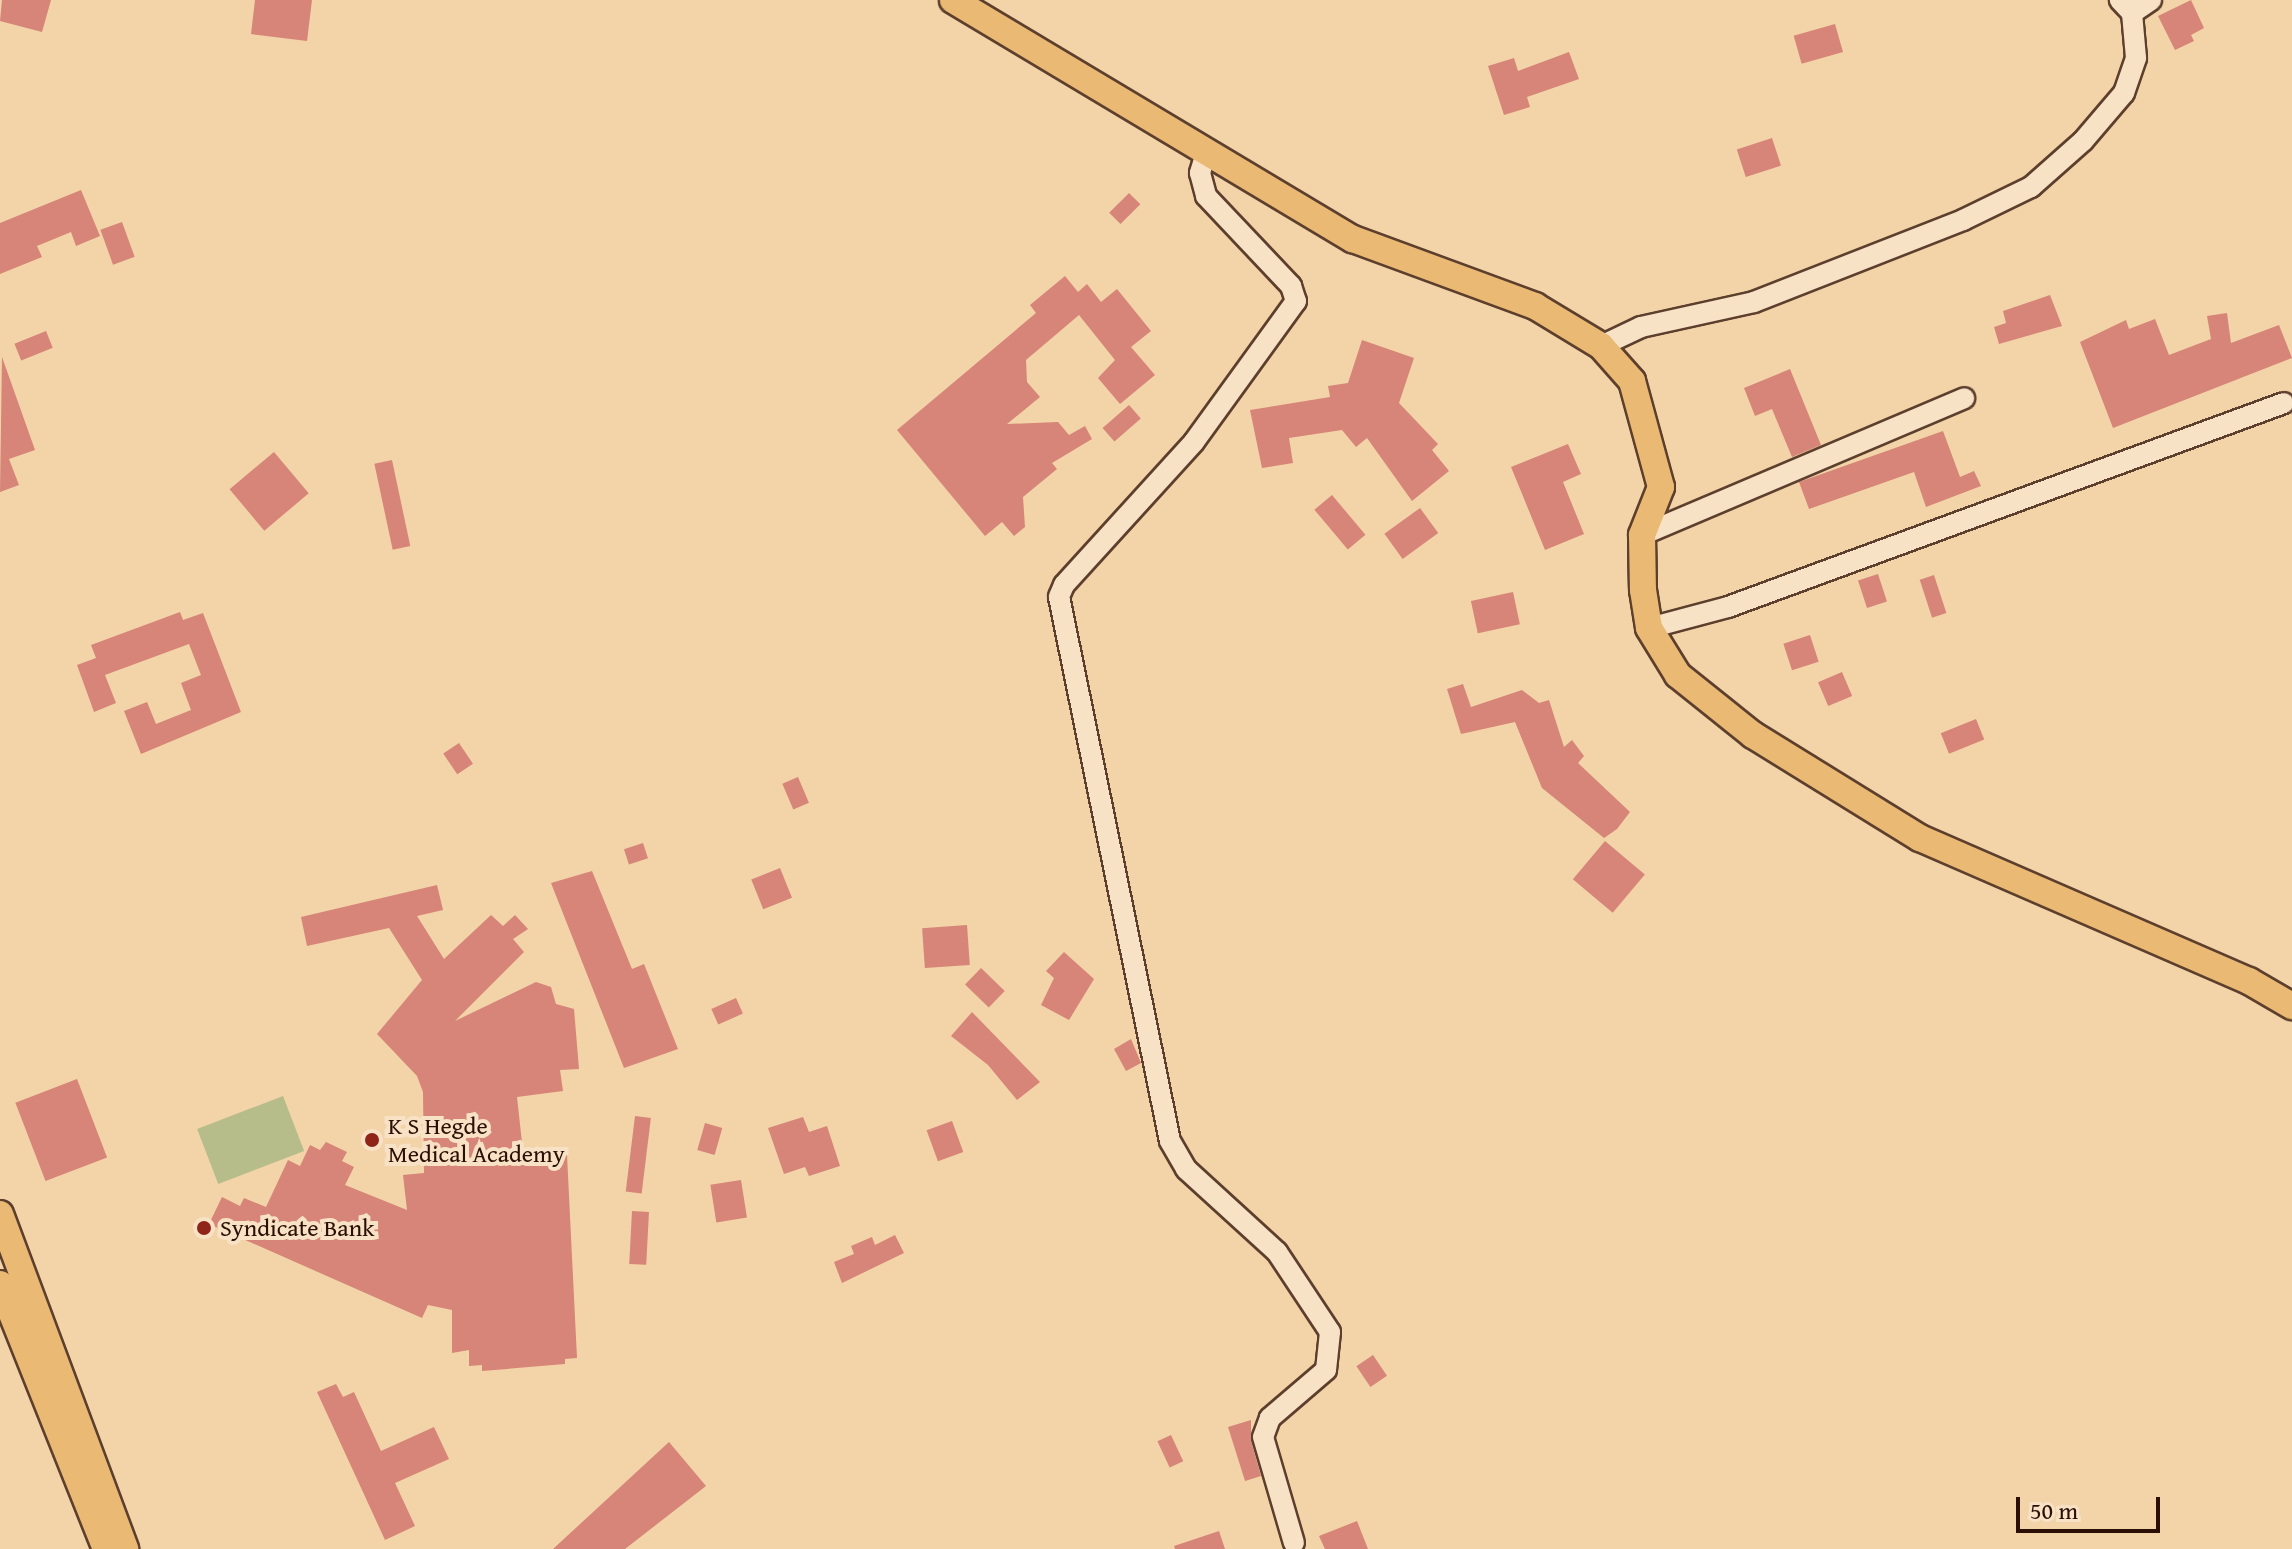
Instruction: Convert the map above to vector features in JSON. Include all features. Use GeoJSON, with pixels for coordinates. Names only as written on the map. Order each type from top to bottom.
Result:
{"type":"FeatureCollection","features":[{"type":"Feature","properties":{"kind":"main road"},"geometry":{"type":"LineString","coordinates":[[953,0],[1353,239],[1535,306],[1601,346],[1632,381],[1661,487],[1642,535],[1649,628],[1678,675],[1753,735],[1920,838],[2249,981],[2292,1006]]}},
{"type":"Feature","properties":{"kind":"main road"},"geometry":{"type":"LineString","coordinates":[[0,1214],[47,1372],[106,1549]]}},
{"type":"Feature","properties":{"kind":"main road"},"geometry":{"type":"LineString","coordinates":[[0,1284],[47,1372],[125,1549]]}},
{"type":"Feature","properties":{"kind":"street"},"geometry":{"type":"LineString","coordinates":[[1601,346],[1641,327],[1754,302],[1963,220],[2031,187],[2083,141],[2124,93],[2136,58],[2126,7],[2151,0]]}},
{"type":"Feature","properties":{"kind":"street"},"geometry":{"type":"LineString","coordinates":[[1206,153],[1200,173],[1206,196],[1291,286],[1296,301],[1194,442],[1064,585],[1059,597],[1170,1141],[1186,1169],[1277,1252],[1330,1332],[1326,1370],[1270,1418],[1263,1437],[1294,1543]]}},
{"type":"Feature","properties":{"kind":"street"},"geometry":{"type":"LineString","coordinates":[[1642,535],[1964,398]]}},
{"type":"Feature","properties":{"kind":"street"},"geometry":{"type":"LineString","coordinates":[[1649,628],[1728,607],[2284,403]]}},
{"type":"Feature","properties":{"kind":"green space"},"geometry":{"type":"Polygon","coordinates":[[[283,1096],[304,1151],[218,1184],[197,1129],[283,1096]]]}},
{"type":"Feature","properties":{"kind":"building"},"geometry":{"type":"Polygon","coordinates":[[[2,0],[51,0],[42,32],[0,21],[2,0]]]}},
{"type":"Feature","properties":{"kind":"building"},"geometry":{"type":"Polygon","coordinates":[[[255,0],[312,0],[307,41],[251,34],[255,0]]]}},
{"type":"Feature","properties":{"kind":"building"},"geometry":{"type":"Polygon","coordinates":[[[2191,0],[2204,28],[2191,35],[2194,41],[2175,50],[2158,16],[2191,0]]]}},
{"type":"Feature","properties":{"kind":"building"},"geometry":{"type":"Polygon","coordinates":[[[1835,24],[1843,52],[1802,64],[1794,36],[1835,24]]]}},
{"type":"Feature","properties":{"kind":"building"},"geometry":{"type":"Polygon","coordinates":[[[1569,52],[1579,79],[1527,97],[1530,107],[1504,115],[1488,66],[1514,58],[1518,71],[1569,52]]]}},
{"type":"Feature","properties":{"kind":"building"},"geometry":{"type":"Polygon","coordinates":[[[1772,138],[1781,166],[1746,177],[1737,149],[1772,138]]]}},
{"type":"Feature","properties":{"kind":"building"},"geometry":{"type":"Polygon","coordinates":[[[81,190],[100,236],[76,246],[71,232],[37,246],[42,257],[0,274],[0,223],[81,190]]]}},
{"type":"Feature","properties":{"kind":"building"},"geometry":{"type":"Polygon","coordinates":[[[1129,193],[1140,204],[1121,224],[1109,213],[1129,193]]]}},
{"type":"Feature","properties":{"kind":"building"},"geometry":{"type":"Polygon","coordinates":[[[122,222],[135,257],[113,265],[100,230],[122,222]]]}},
{"type":"Feature","properties":{"kind":"building"},"geometry":{"type":"Polygon","coordinates":[[[1065,276],[1078,292],[1087,284],[1101,302],[1117,289],[1151,331],[1131,347],[1155,375],[1120,404],[1098,378],[1115,360],[1079,315],[1026,360],[1027,382],[1040,397],[1007,424],[1058,422],[1069,435],[1085,426],[1092,439],[1052,463],[1057,469],[1023,497],[1025,527],[1014,536],[1002,522],[985,536],[897,430],[1036,313],[1030,305],[1065,276]]]}},
{"type":"Feature","properties":{"kind":"building"},"geometry":{"type":"Polygon","coordinates":[[[2050,295],[2062,326],[1999,344],[1994,327],[2006,323],[2003,311],[2050,295]]]}},
{"type":"Feature","properties":{"kind":"building"},"geometry":{"type":"Polygon","coordinates":[[[2227,313],[2231,343],[2279,325],[2292,358],[2113,428],[2080,342],[2126,320],[2129,329],[2155,319],[2169,355],[2211,339],[2207,316],[2227,313]]]}},
{"type":"Feature","properties":{"kind":"building"},"geometry":{"type":"Polygon","coordinates":[[[46,331],[53,348],[21,360],[14,344],[46,331]]]}},
{"type":"Feature","properties":{"kind":"building"},"geometry":{"type":"Polygon","coordinates":[[[1362,340],[1414,358],[1399,403],[1438,444],[1432,450],[1449,471],[1412,501],[1367,438],[1356,447],[1342,430],[1289,438],[1293,463],[1262,468],[1250,410],[1330,397],[1328,386],[1348,383],[1362,340]]]}},
{"type":"Feature","properties":{"kind":"building"},"geometry":{"type":"Polygon","coordinates":[[[2,357],[35,450],[9,459],[19,485],[0,492],[2,357]]]}},
{"type":"Feature","properties":{"kind":"building"},"geometry":{"type":"Polygon","coordinates":[[[1790,369],[1821,445],[1792,457],[1772,409],[1755,416],[1744,388],[1790,369]]]}},
{"type":"Feature","properties":{"kind":"building"},"geometry":{"type":"Polygon","coordinates":[[[1129,405],[1141,419],[1114,442],[1103,428],[1129,405]]]}},
{"type":"Feature","properties":{"kind":"building"},"geometry":{"type":"Polygon","coordinates":[[[1943,431],[1960,477],[1974,471],[1981,486],[1926,507],[1914,472],[1809,509],[1799,482],[1943,431]]]}},
{"type":"Feature","properties":{"kind":"building"},"geometry":{"type":"Polygon","coordinates":[[[1568,444],[1581,474],[1563,482],[1584,534],[1545,550],[1511,467],[1568,444]]]}},
{"type":"Feature","properties":{"kind":"building"},"geometry":{"type":"Polygon","coordinates":[[[274,452],[309,493],[264,531],[230,489],[274,452]]]}},
{"type":"Feature","properties":{"kind":"building"},"geometry":{"type":"Polygon","coordinates":[[[392,460],[410,546],[393,550],[374,464],[392,460]]]}},
{"type":"Feature","properties":{"kind":"building"},"geometry":{"type":"Polygon","coordinates":[[[1332,495],[1365,535],[1348,550],[1314,510],[1332,495]]]}},
{"type":"Feature","properties":{"kind":"building"},"geometry":{"type":"Polygon","coordinates":[[[1420,508],[1438,533],[1403,559],[1384,534],[1420,508]]]}},
{"type":"Feature","properties":{"kind":"building"},"geometry":{"type":"Polygon","coordinates":[[[1878,574],[1887,602],[1867,608],[1858,580],[1878,574]]]}},
{"type":"Feature","properties":{"kind":"building"},"geometry":{"type":"Polygon","coordinates":[[[1934,575],[1946,613],[1932,618],[1920,580],[1934,575]]]}},
{"type":"Feature","properties":{"kind":"building"},"geometry":{"type":"Polygon","coordinates":[[[1513,592],[1520,624],[1478,633],[1471,601],[1513,592]]]}},
{"type":"Feature","properties":{"kind":"building"},"geometry":{"type":"Polygon","coordinates":[[[180,612],[183,620],[203,613],[241,712],[141,754],[124,711],[147,702],[156,724],[191,710],[181,683],[201,675],[189,644],[105,675],[116,703],[94,712],[77,665],[96,658],[91,645],[180,612]]]}},
{"type":"Feature","properties":{"kind":"building"},"geometry":{"type":"Polygon","coordinates":[[[1810,635],[1819,662],[1792,670],[1783,644],[1810,635]]]}},
{"type":"Feature","properties":{"kind":"building"},"geometry":{"type":"Polygon","coordinates":[[[1842,672],[1852,696],[1828,706],[1818,682],[1842,672]]]}},
{"type":"Feature","properties":{"kind":"building"},"geometry":{"type":"Polygon","coordinates":[[[1463,684],[1471,707],[1522,690],[1539,703],[1549,700],[1564,747],[1572,740],[1584,756],[1578,763],[1630,812],[1617,829],[1604,838],[1542,788],[1515,722],[1461,734],[1447,689],[1463,684]]]}},
{"type":"Feature","properties":{"kind":"building"},"geometry":{"type":"Polygon","coordinates":[[[1976,719],[1984,739],[1949,754],[1941,733],[1976,719]]]}},
{"type":"Feature","properties":{"kind":"building"},"geometry":{"type":"Polygon","coordinates":[[[459,743],[473,764],[457,774],[443,754],[459,743]]]}},
{"type":"Feature","properties":{"kind":"building"},"geometry":{"type":"Polygon","coordinates":[[[798,777],[809,803],[793,809],[782,784],[798,777]]]}},
{"type":"Feature","properties":{"kind":"building"},"geometry":{"type":"Polygon","coordinates":[[[1605,841],[1645,874],[1613,913],[1573,879],[1605,841]]]}},
{"type":"Feature","properties":{"kind":"building"},"geometry":{"type":"Polygon","coordinates":[[[643,843],[648,858],[629,864],[624,849],[643,843]]]}},
{"type":"Feature","properties":{"kind":"building"},"geometry":{"type":"Polygon","coordinates":[[[780,868],[792,898],[763,909],[751,880],[780,868]]]}},
{"type":"Feature","properties":{"kind":"building"},"geometry":{"type":"Polygon","coordinates":[[[592,871],[632,969],[644,964],[678,1049],[624,1068],[551,883],[592,871]]]}},
{"type":"Feature","properties":{"kind":"building"},"geometry":{"type":"Polygon","coordinates":[[[437,885],[443,910],[417,916],[444,959],[491,915],[503,926],[515,915],[528,929],[513,939],[524,952],[455,1021],[536,982],[551,987],[556,1004],[574,1009],[579,1069],[560,1070],[563,1091],[517,1097],[524,1161],[567,1155],[577,1358],[565,1359],[565,1364],[482,1371],[482,1365],[469,1366],[469,1350],[452,1353],[452,1310],[428,1305],[422,1318],[209,1224],[222,1197],[240,1206],[244,1198],[266,1207],[288,1160],[300,1166],[310,1145],[320,1150],[326,1142],[347,1152],[342,1161],[354,1167],[345,1185],[407,1210],[403,1175],[424,1173],[423,1092],[417,1076],[377,1034],[422,980],[389,928],[307,946],[301,917],[437,885]]]}},
{"type":"Feature","properties":{"kind":"building"},"geometry":{"type":"Polygon","coordinates":[[[967,925],[970,965],[925,968],[922,928],[967,925]]]}},
{"type":"Feature","properties":{"kind":"building"},"geometry":{"type":"Polygon","coordinates":[[[1064,952],[1094,979],[1069,1020],[1041,1005],[1054,978],[1046,971],[1064,952]]]}},
{"type":"Feature","properties":{"kind":"building"},"geometry":{"type":"Polygon","coordinates":[[[981,968],[1005,991],[989,1007],[965,985],[981,968]]]}},
{"type":"Feature","properties":{"kind":"building"},"geometry":{"type":"Polygon","coordinates":[[[736,998],[743,1014],[718,1025],[711,1009],[736,998]]]}},
{"type":"Feature","properties":{"kind":"building"},"geometry":{"type":"Polygon","coordinates":[[[972,1012],[1040,1082],[1017,1100],[988,1065],[951,1036],[972,1012]]]}},
{"type":"Feature","properties":{"kind":"building"},"geometry":{"type":"Polygon","coordinates":[[[1131,1039],[1141,1063],[1126,1071],[1114,1049],[1131,1039]]]}},
{"type":"Feature","properties":{"kind":"building"},"geometry":{"type":"Polygon","coordinates":[[[77,1079],[107,1157],[45,1181],[15,1103],[77,1079]]]}},
{"type":"Feature","properties":{"kind":"building"},"geometry":{"type":"Polygon","coordinates":[[[635,1116],[651,1118],[642,1193],[626,1191],[635,1116]]]}},
{"type":"Feature","properties":{"kind":"building"},"geometry":{"type":"Polygon","coordinates":[[[803,1117],[809,1132],[827,1126],[840,1166],[809,1176],[805,1167],[784,1174],[768,1128],[803,1117]]]}},
{"type":"Feature","properties":{"kind":"building"},"geometry":{"type":"Polygon","coordinates":[[[952,1121],[963,1152],[938,1161],[927,1130],[952,1121]]]}},
{"type":"Feature","properties":{"kind":"building"},"geometry":{"type":"Polygon","coordinates":[[[705,1123],[722,1128],[715,1155],[697,1150],[705,1123]]]}},
{"type":"Feature","properties":{"kind":"building"},"geometry":{"type":"Polygon","coordinates":[[[741,1180],[747,1218],[716,1222],[710,1185],[741,1180]]]}},
{"type":"Feature","properties":{"kind":"building"},"geometry":{"type":"Polygon","coordinates":[[[632,1211],[649,1212],[646,1265],[629,1264],[632,1211]]]}},
{"type":"Feature","properties":{"kind":"building"},"geometry":{"type":"Polygon","coordinates":[[[895,1235],[904,1253],[842,1283],[834,1262],[854,1254],[851,1246],[872,1237],[875,1245],[895,1235]]]}},
{"type":"Feature","properties":{"kind":"building"},"geometry":{"type":"Polygon","coordinates":[[[1373,1355],[1387,1376],[1370,1387],[1356,1366],[1373,1355]]]}},
{"type":"Feature","properties":{"kind":"building"},"geometry":{"type":"Polygon","coordinates":[[[336,1384],[343,1397],[354,1392],[381,1451],[434,1427],[449,1459],[395,1483],[415,1526],[385,1540],[317,1392],[336,1384]]]}},
{"type":"Feature","properties":{"kind":"building"},"geometry":{"type":"Polygon","coordinates":[[[1251,1420],[1251,1441],[1261,1476],[1245,1481],[1228,1427],[1251,1420]]]}},
{"type":"Feature","properties":{"kind":"building"},"geometry":{"type":"Polygon","coordinates":[[[1171,1435],[1183,1461],[1170,1468],[1157,1441],[1171,1435]]]}},
{"type":"Feature","properties":{"kind":"building"},"geometry":{"type":"Polygon","coordinates":[[[669,1442],[706,1486],[625,1549],[553,1549],[669,1442]]]}},
{"type":"Feature","properties":{"kind":"building"},"geometry":{"type":"Polygon","coordinates":[[[1357,1521],[1368,1549],[1325,1549],[1319,1536],[1357,1521]]]}},
{"type":"Feature","properties":{"kind":"building"},"geometry":{"type":"Polygon","coordinates":[[[1219,1531],[1225,1549],[1175,1549],[1174,1546],[1219,1531]]]}},
{"type":"Feature","properties":{"kind":"place","name":"K S Hegde Medical Academy"},"geometry":{"type":"Point","coordinates":[372,1140]}},
{"type":"Feature","properties":{"kind":"place","name":"Syndicate Bank"},"geometry":{"type":"Point","coordinates":[204,1228]}}]}
